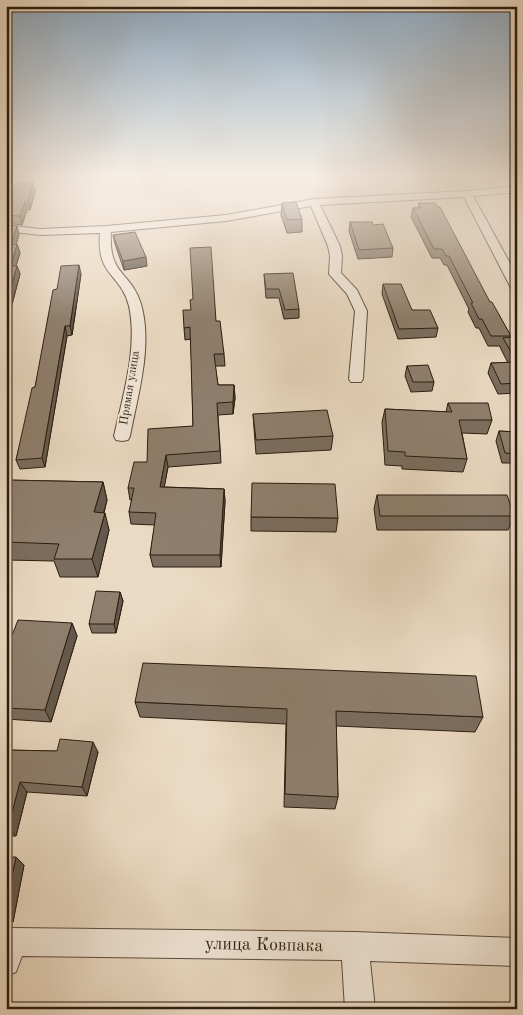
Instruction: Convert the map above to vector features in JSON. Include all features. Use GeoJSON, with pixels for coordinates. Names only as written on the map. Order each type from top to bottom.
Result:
{"type":"FeatureCollection","features":[{"type":"Feature","properties":{"kind":"street"},"geometry":{"type":"LineString","coordinates":[[6,228],[40,232],[167,223]]}},
{"type":"Feature","properties":{"kind":"street"},"geometry":{"type":"LineString","coordinates":[[324,223],[334,246],[336,256],[335,274],[352,293],[361,311],[356,379]]}},
{"type":"Feature","properties":{"kind":"street"},"geometry":{"type":"LineString","coordinates":[[483,223],[517,288]]}},
{"type":"Feature","properties":{"kind":"street","name":"Прямая улица"},"geometry":{"type":"LineString","coordinates":[[106,229],[105,253],[109,263],[132,297],[135,306],[137,353],[122,436]]}},
{"type":"Feature","properties":{"kind":"street"},"geometry":{"type":"LineString","coordinates":[[355,946],[360,1009]]}},
{"type":"Feature","properties":{"kind":"street","name":"улица Ковпака"},"geometry":{"type":"LineString","coordinates":[[9,952],[355,946],[517,952]]}},
{"type":"Feature","properties":{"kind":"building"},"geometry":{"type":"Polygon","coordinates":[[[350,223],[383,224],[393,248],[359,250],[350,223]]]}},
{"type":"Feature","properties":{"kind":"building"},"geometry":{"type":"Polygon","coordinates":[[[421,223],[449,223],[490,302],[492,302],[511,336],[491,336],[482,319],[479,319],[449,256],[446,256],[442,249],[434,249],[421,223]]]}},
{"type":"Feature","properties":{"kind":"building"},"geometry":{"type":"Polygon","coordinates":[[[6,224],[17,226],[11,245],[17,244],[11,266],[17,266],[8,299],[6,299],[6,224]]]}},
{"type":"Feature","properties":{"kind":"building"},"geometry":{"type":"Polygon","coordinates":[[[135,232],[146,257],[123,261],[113,235],[135,232]]]}},
{"type":"Feature","properties":{"kind":"building"},"geometry":{"type":"Polygon","coordinates":[[[211,247],[216,321],[220,321],[224,354],[214,354],[218,385],[234,385],[233,402],[217,403],[220,451],[166,455],[160,487],[224,489],[220,555],[150,555],[156,513],[129,512],[134,488],[128,488],[134,462],[147,462],[148,429],[193,426],[190,327],[184,328],[183,310],[191,310],[190,300],[193,299],[190,248],[211,247]]]}},
{"type":"Feature","properties":{"kind":"building"},"geometry":{"type":"Polygon","coordinates":[[[79,265],[70,326],[65,326],[42,458],[16,460],[32,388],[35,387],[53,290],[57,289],[61,266],[79,265]]]}},
{"type":"Feature","properties":{"kind":"building"},"geometry":{"type":"Polygon","coordinates":[[[293,273],[299,309],[285,310],[279,289],[266,289],[264,274],[293,273]]]}},
{"type":"Feature","properties":{"kind":"building"},"geometry":{"type":"Polygon","coordinates":[[[383,284],[401,284],[412,310],[430,310],[438,328],[399,329],[383,284]]]}},
{"type":"Feature","properties":{"kind":"building"},"geometry":{"type":"Polygon","coordinates":[[[517,337],[517,357],[514,357],[503,338],[517,337]]]}},
{"type":"Feature","properties":{"kind":"building"},"geometry":{"type":"Polygon","coordinates":[[[517,362],[517,383],[501,384],[491,363],[517,362]]]}},
{"type":"Feature","properties":{"kind":"building"},"geometry":{"type":"Polygon","coordinates":[[[428,365],[434,382],[413,382],[407,366],[428,365]]]}},
{"type":"Feature","properties":{"kind":"building"},"geometry":{"type":"Polygon","coordinates":[[[448,403],[488,403],[492,420],[459,420],[467,459],[405,456],[405,452],[388,451],[385,409],[452,412],[448,403]]]}},
{"type":"Feature","properties":{"kind":"building"},"geometry":{"type":"Polygon","coordinates":[[[327,410],[333,436],[256,440],[253,414],[327,410]]]}},
{"type":"Feature","properties":{"kind":"building"},"geometry":{"type":"Polygon","coordinates":[[[499,431],[517,432],[517,454],[505,453],[499,431]]]}},
{"type":"Feature","properties":{"kind":"building"},"geometry":{"type":"Polygon","coordinates":[[[6,480],[103,482],[94,512],[105,513],[92,559],[54,559],[59,544],[6,542],[6,480]]]}},
{"type":"Feature","properties":{"kind":"building"},"geometry":{"type":"Polygon","coordinates":[[[252,483],[335,484],[338,518],[251,517],[252,483]]]}},
{"type":"Feature","properties":{"kind":"building"},"geometry":{"type":"Polygon","coordinates":[[[377,495],[507,495],[514,516],[380,516],[377,495]]]}},
{"type":"Feature","properties":{"kind":"building"},"geometry":{"type":"Polygon","coordinates":[[[96,591],[120,592],[114,624],[89,624],[96,591]]]}},
{"type":"Feature","properties":{"kind":"building"},"geometry":{"type":"Polygon","coordinates":[[[18,620],[72,623],[45,710],[6,708],[6,651],[18,620]]]}},
{"type":"Feature","properties":{"kind":"building"},"geometry":{"type":"Polygon","coordinates":[[[143,663],[476,676],[483,717],[336,711],[338,797],[285,794],[287,709],[135,702],[143,663]]]}},
{"type":"Feature","properties":{"kind":"building"},"geometry":{"type":"Polygon","coordinates":[[[60,739],[93,742],[82,787],[20,782],[8,828],[6,827],[6,750],[57,751],[60,739]]]}},
{"type":"Feature","properties":{"kind":"building"},"geometry":{"type":"Polygon","coordinates":[[[6,857],[16,857],[6,903],[6,857]]]}},
{"type":"Feature","properties":{"kind":"building"},"geometry":{"type":"Polygon","coordinates":[[[426,1005],[478,1006],[478,1009],[426,1009],[426,1005]]]}}]}
